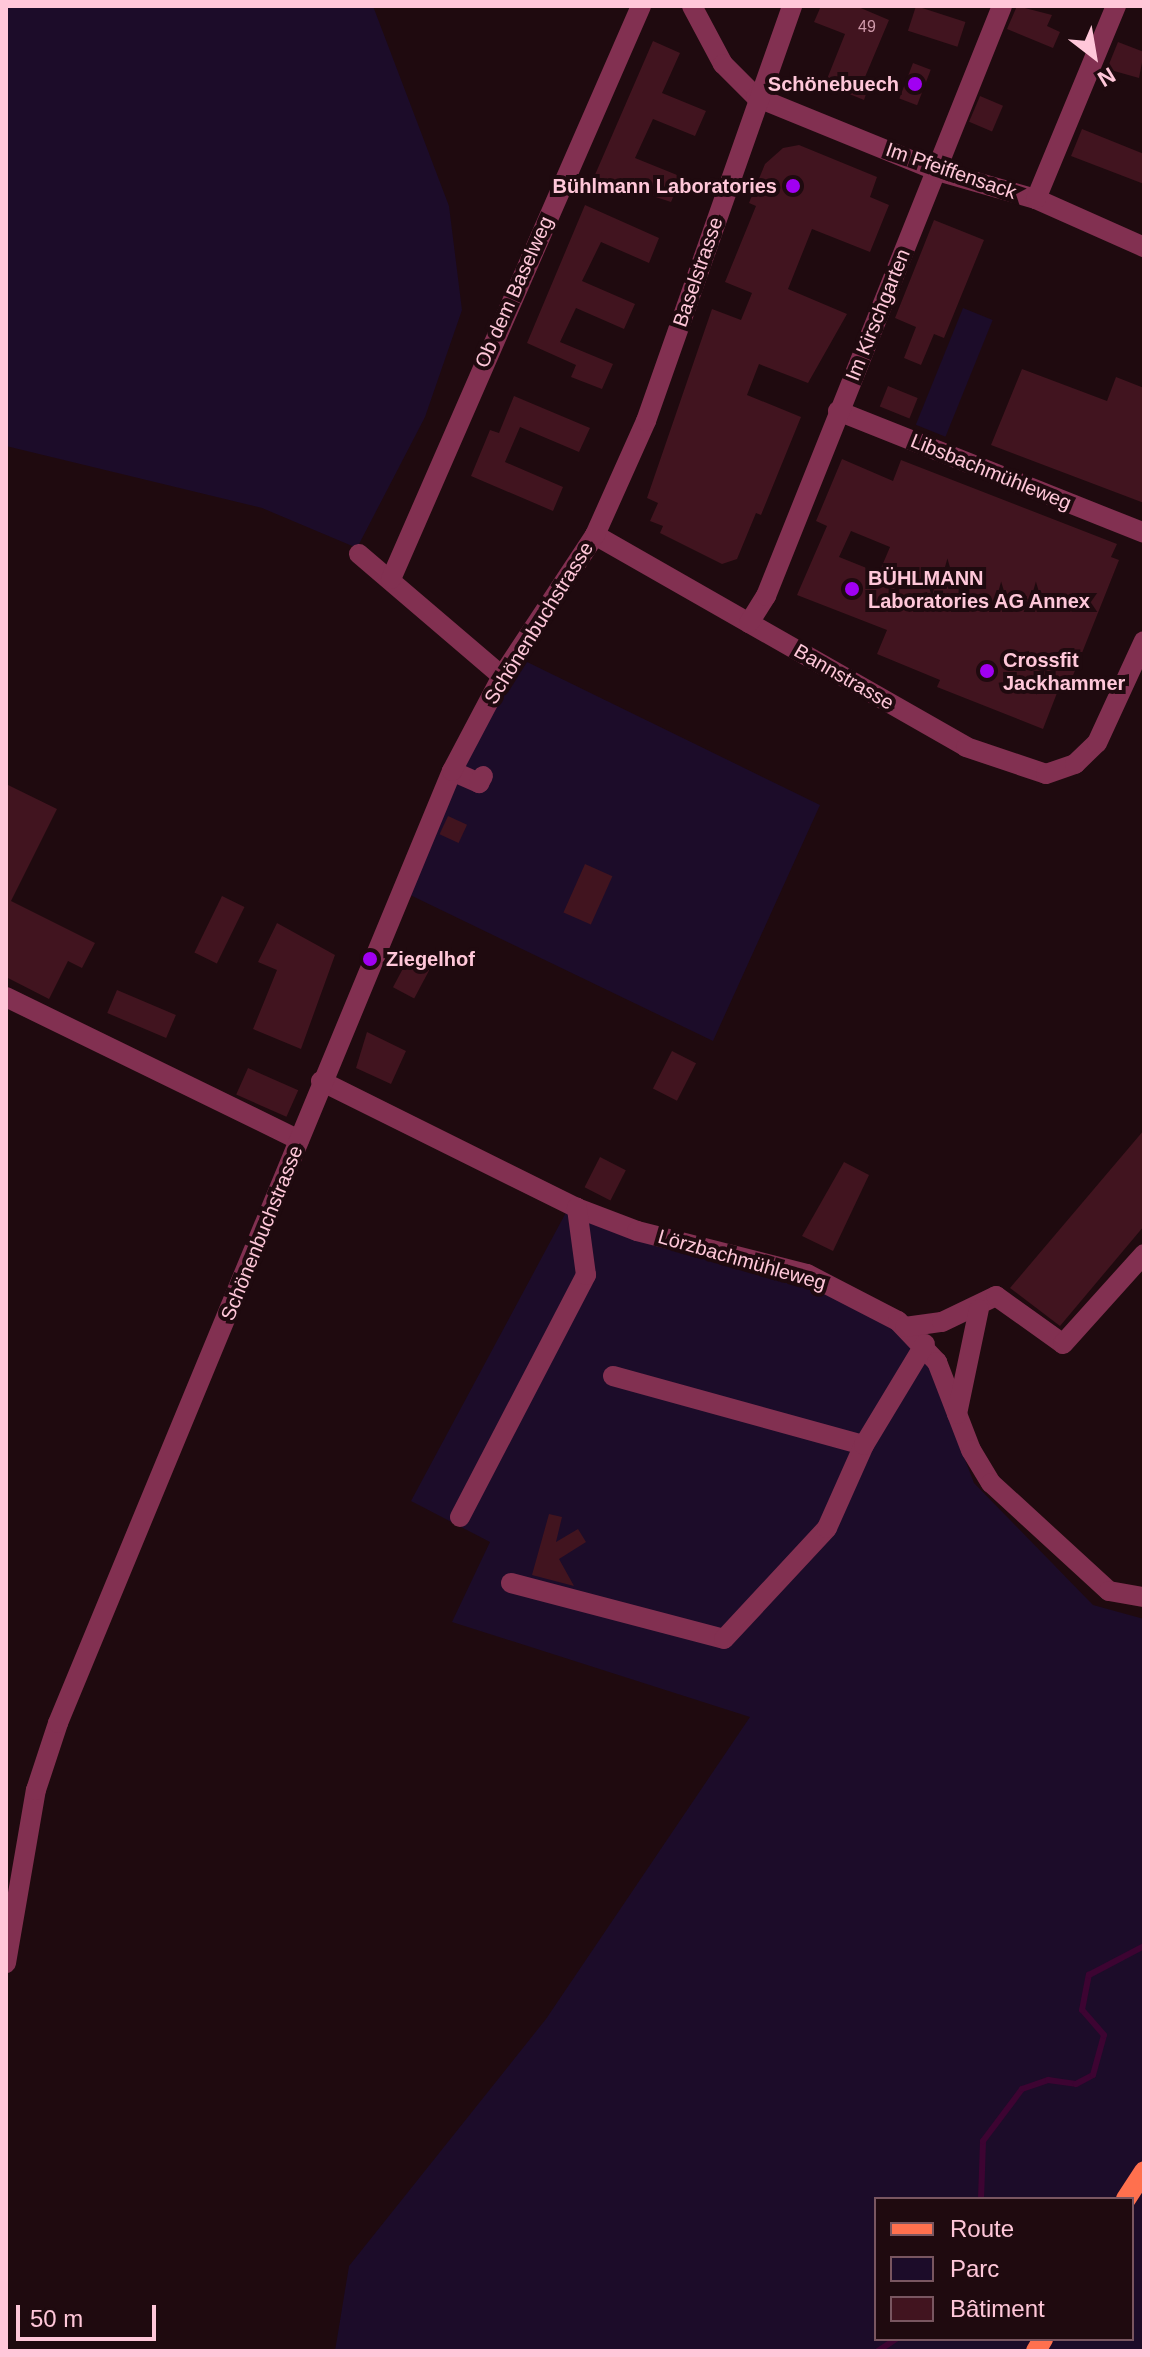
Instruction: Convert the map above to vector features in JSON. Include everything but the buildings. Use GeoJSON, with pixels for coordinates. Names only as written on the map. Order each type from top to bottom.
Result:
{"type":"FeatureCollection","features":[{"type":"Feature","properties":{"kind":"main road"},"geometry":{"type":"LineString","coordinates":[[1127,2197],[1144,2171]]}},
{"type":"Feature","properties":{"kind":"street","name":"Ob dem Baselweg"},"geometry":{"type":"LineString","coordinates":[[391,579],[641,6]]}},
{"type":"Feature","properties":{"kind":"street"},"geometry":{"type":"LineString","coordinates":[[692,6],[723,64],[756,97]]}},
{"type":"Feature","properties":{"kind":"street","name":"Baselstrasse"},"geometry":{"type":"LineString","coordinates":[[595,535],[646,421],[756,97],[792,6]]}},
{"type":"Feature","properties":{"kind":"street","name":"Im Kirschgarten"},"geometry":{"type":"LineString","coordinates":[[749,623],[766,596],[1002,6]]}},
{"type":"Feature","properties":{"kind":"street"},"geometry":{"type":"LineString","coordinates":[[1036,199],[1116,6]]}},
{"type":"Feature","properties":{"kind":"street","name":"Im Pfeiffensack"},"geometry":{"type":"LineString","coordinates":[[756,97],[937,171],[1036,199],[1144,247]]}},
{"type":"Feature","properties":{"kind":"street","name":"Libsbachmühleweg"},"geometry":{"type":"LineString","coordinates":[[838,411],[1144,533]]}},
{"type":"Feature","properties":{"kind":"street","name":"Bannstrasse"},"geometry":{"type":"LineString","coordinates":[[595,535],[1005,764],[1046,774],[1075,764],[1097,743],[1144,641]]}},
{"type":"Feature","properties":{"kind":"street","name":"Schönenbuchstrasse"},"geometry":{"type":"LineString","coordinates":[[6,1963],[36,1790],[58,1723],[321,1081],[452,771],[502,676],[595,535]]}},
{"type":"Feature","properties":{"kind":"street"},"geometry":{"type":"LineString","coordinates":[[359,554],[502,676]]}},
{"type":"Feature","properties":{"kind":"street"},"geometry":{"type":"LineString","coordinates":[[452,771],[479,783],[483,776]]}},
{"type":"Feature","properties":{"kind":"street"},"geometry":{"type":"LineString","coordinates":[[6,997],[299,1140]]}},
{"type":"Feature","properties":{"kind":"street","name":"Lörzbachmühleweg"},"geometry":{"type":"LineString","coordinates":[[321,1081],[577,1208],[637,1231],[807,1274],[905,1327],[925,1344],[991,1483],[1109,1591],[1144,1597]]}},
{"type":"Feature","properties":{"kind":"street"},"geometry":{"type":"LineString","coordinates":[[460,1517],[586,1275],[577,1208]]}},
{"type":"Feature","properties":{"kind":"street"},"geometry":{"type":"LineString","coordinates":[[905,1327],[979,1309],[996,1296],[1063,1344],[1144,1254]]}},
{"type":"Feature","properties":{"kind":"street"},"geometry":{"type":"LineString","coordinates":[[957,1414],[979,1309]]}},
{"type":"Feature","properties":{"kind":"street"},"geometry":{"type":"LineString","coordinates":[[511,1583],[724,1639],[827,1528],[864,1445],[925,1344]]}},
{"type":"Feature","properties":{"kind":"street"},"geometry":{"type":"LineString","coordinates":[[613,1376],[864,1445]]}},
{"type":"Feature","properties":{"kind":"green space"},"geometry":{"type":"Polygon","coordinates":[[[6,6],[373,6],[449,206],[462,310],[425,417],[357,548],[262,508],[6,446],[6,6]]]}},
{"type":"Feature","properties":{"kind":"green space"},"geometry":{"type":"Polygon","coordinates":[[[963,308],[993,320],[945,437],[916,425],[963,308]]]}},
{"type":"Feature","properties":{"kind":"green space"},"geometry":{"type":"Polygon","coordinates":[[[521,659],[820,805],[713,1041],[406,893],[506,670],[521,659]]]}},
{"type":"Feature","properties":{"kind":"green space"},"geometry":{"type":"Polygon","coordinates":[[[570,1205],[828,1286],[921,1344],[974,1483],[1093,1605],[1144,1619],[1144,2351],[335,2351],[349,2266],[546,2019],[750,1717],[452,1622],[490,1542],[411,1501],[570,1205]]]}},
{"type":"Feature","properties":{"kind":"waterway"},"geometry":{"type":"LineString","coordinates":[[981,2197],[983,2141],[1022,2089],[1048,2080],[1076,2084],[1093,2075],[1104,2035],[1082,2010],[1089,1975],[1144,1946]]}},
{"type":"Feature","properties":{"kind":"waterway"},"geometry":{"type":"LineString","coordinates":[[878,2351],[893,2341]]}},
{"type":"Feature","properties":{"kind":"place","name":"Schönebuech"},"geometry":{"type":"Point","coordinates":[915,84]}},
{"type":"Feature","properties":{"kind":"place","name":"Bühlmann Laboratories"},"geometry":{"type":"Point","coordinates":[793,186]}},
{"type":"Feature","properties":{"kind":"place","name":"BÜHLMANN Laboratories AG Annex"},"geometry":{"type":"Point","coordinates":[852,589]}},
{"type":"Feature","properties":{"kind":"place","name":"Crossfit Jackhammer"},"geometry":{"type":"Point","coordinates":[987,671]}},
{"type":"Feature","properties":{"kind":"place","name":"Ziegelhof"},"geometry":{"type":"Point","coordinates":[370,959]}}]}
